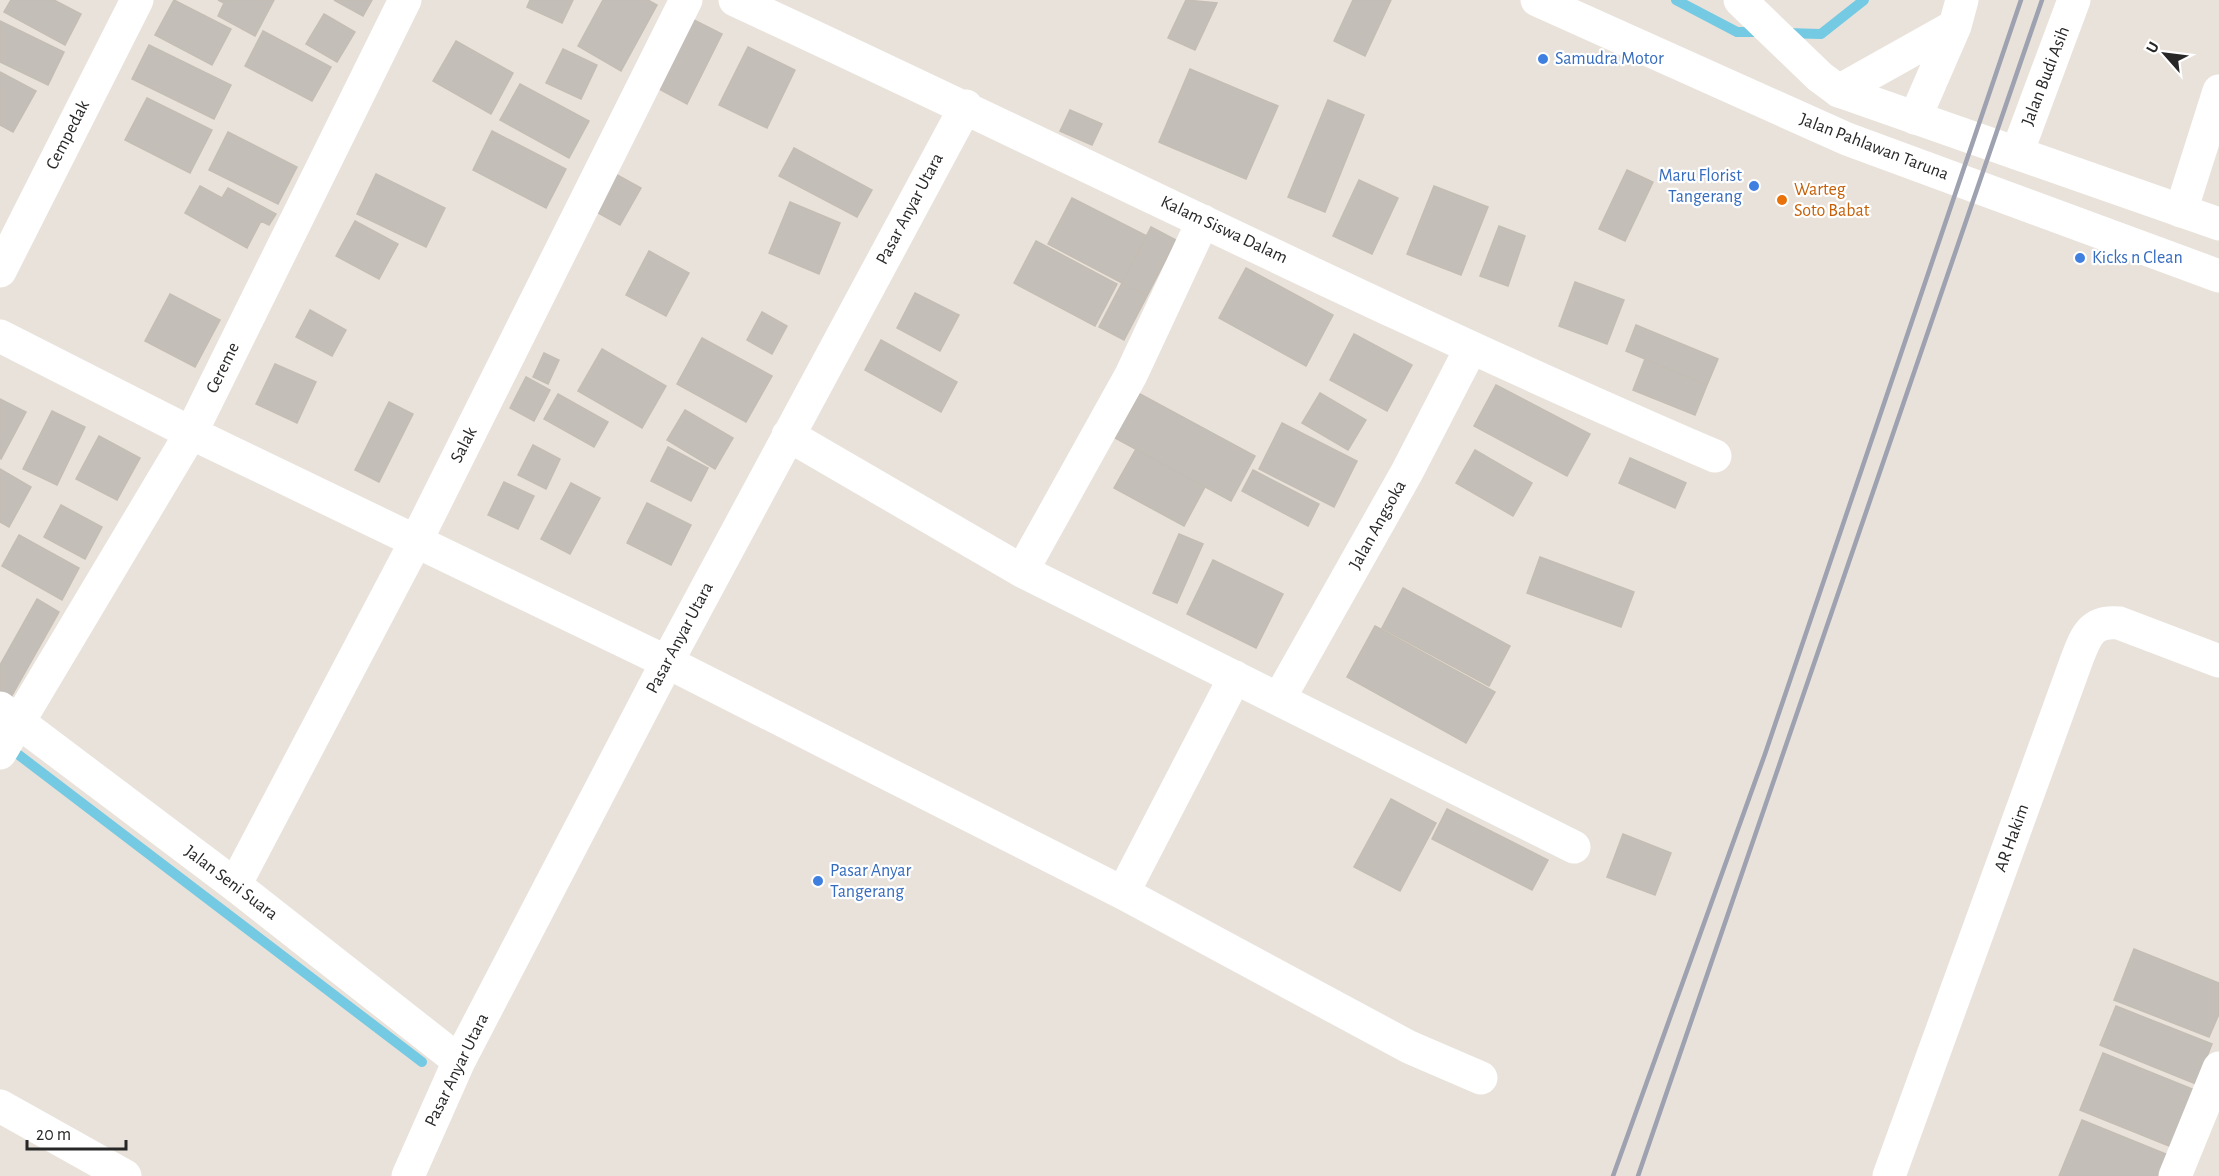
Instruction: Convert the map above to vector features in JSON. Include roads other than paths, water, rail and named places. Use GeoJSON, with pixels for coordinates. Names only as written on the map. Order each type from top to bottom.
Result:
{"type":"FeatureCollection","features":[{"type":"Feature","properties":{"kind":"street","name":"Cempedak"},"geometry":{"type":"LineString","coordinates":[[0,271],[137,0]]}},
{"type":"Feature","properties":{"kind":"street","name":"Cereme"},"geometry":{"type":"LineString","coordinates":[[6,735],[191,433],[405,0]]}},
{"type":"Feature","properties":{"kind":"street","name":"Salak"},"geometry":{"type":"LineString","coordinates":[[235,885],[416,541],[686,0]]}},
{"type":"Feature","properties":{"kind":"street","name":"Kalam Siswa Dalam"},"geometry":{"type":"LineString","coordinates":[[735,0],[966,106],[1471,348],[1715,456]]}},
{"type":"Feature","properties":{"kind":"street","name":"Jalan Pahlawan Taruna"},"geometry":{"type":"LineString","coordinates":[[1537,0],[1847,139],[2219,276]]}},
{"type":"Feature","properties":{"kind":"street","name":"Jalan Budi Asih"},"geometry":{"type":"LineString","coordinates":[[2017,153],[2074,0]]}},
{"type":"Feature","properties":{"kind":"street"},"geometry":{"type":"LineString","coordinates":[[1742,1],[1829,84],[1916,118],[2219,224]]}},
{"type":"Feature","properties":{"kind":"street"},"geometry":{"type":"LineString","coordinates":[[1916,118],[1959,13]]}},
{"type":"Feature","properties":{"kind":"street"},"geometry":{"type":"LineString","coordinates":[[1829,84],[1959,13]]}},
{"type":"Feature","properties":{"kind":"street"},"geometry":{"type":"LineString","coordinates":[[2181,211],[2219,92]]}},
{"type":"Feature","properties":{"kind":"street","name":"Pasar Anyar Utara"},"geometry":{"type":"LineString","coordinates":[[408,1176],[459,1061],[666,662],[966,106]]}},
{"type":"Feature","properties":{"kind":"street"},"geometry":{"type":"LineString","coordinates":[[1022,571],[1131,375],[1203,221]]}},
{"type":"Feature","properties":{"kind":"street"},"geometry":{"type":"LineString","coordinates":[[0,336],[191,433],[666,662],[1123,893],[1409,1047],[1481,1078]]}},
{"type":"Feature","properties":{"kind":"street","name":"Jalan Angsoka"},"geometry":{"type":"LineString","coordinates":[[1279,699],[1407,472],[1471,348]]}},
{"type":"Feature","properties":{"kind":"street"},"geometry":{"type":"LineString","coordinates":[[788,435],[1022,571],[1574,847]]}},
{"type":"Feature","properties":{"kind":"street","name":"AR Hakim"},"geometry":{"type":"LineString","coordinates":[[1889,1176],[2077,659],[2092,628],[2104,622],[2119,623],[2219,661]]}},
{"type":"Feature","properties":{"kind":"street"},"geometry":{"type":"LineString","coordinates":[[1123,893],[1235,677]]}},
{"type":"Feature","properties":{"kind":"street","name":"Jalan Seni Suara"},"geometry":{"type":"LineString","coordinates":[[6,735],[235,885],[459,1061]]}},
{"type":"Feature","properties":{"kind":"street"},"geometry":{"type":"LineString","coordinates":[[2175,1176],[2219,1068]]}},
{"type":"Feature","properties":{"kind":"street"},"geometry":{"type":"LineString","coordinates":[[0,1106],[125,1176]]}},
{"type":"Feature","properties":{"kind":"waterway"},"geometry":{"type":"LineString","coordinates":[[1676,0],[1737,32],[1761,32]]}},
{"type":"Feature","properties":{"kind":"waterway"},"geometry":{"type":"LineString","coordinates":[[1786,33],[1821,34],[1864,0]]}},
{"type":"Feature","properties":{"kind":"waterway"},"geometry":{"type":"LineString","coordinates":[[7,746],[422,1062]]}},
{"type":"Feature","properties":{"kind":"railway"},"geometry":{"type":"LineString","coordinates":[[1613,1176],[1765,754],[2021,0]]}},
{"type":"Feature","properties":{"kind":"railway"},"geometry":{"type":"LineString","coordinates":[[1638,1176],[2042,0]]}},
{"type":"Feature","properties":{"kind":"place","name":"Samudra Motor"},"geometry":{"type":"Point","coordinates":[1543,59]}},
{"type":"Feature","properties":{"kind":"place","name":"Maru Florist Tangerang"},"geometry":{"type":"Point","coordinates":[1754,186]}},
{"type":"Feature","properties":{"kind":"place","name":"Warteg Soto Babat"},"geometry":{"type":"Point","coordinates":[1782,200]}},
{"type":"Feature","properties":{"kind":"place","name":"Kicks n Clean"},"geometry":{"type":"Point","coordinates":[2080,258]}},
{"type":"Feature","properties":{"kind":"place","name":"Pasar Anyar Tangerang"},"geometry":{"type":"Point","coordinates":[818,881]}}]}
